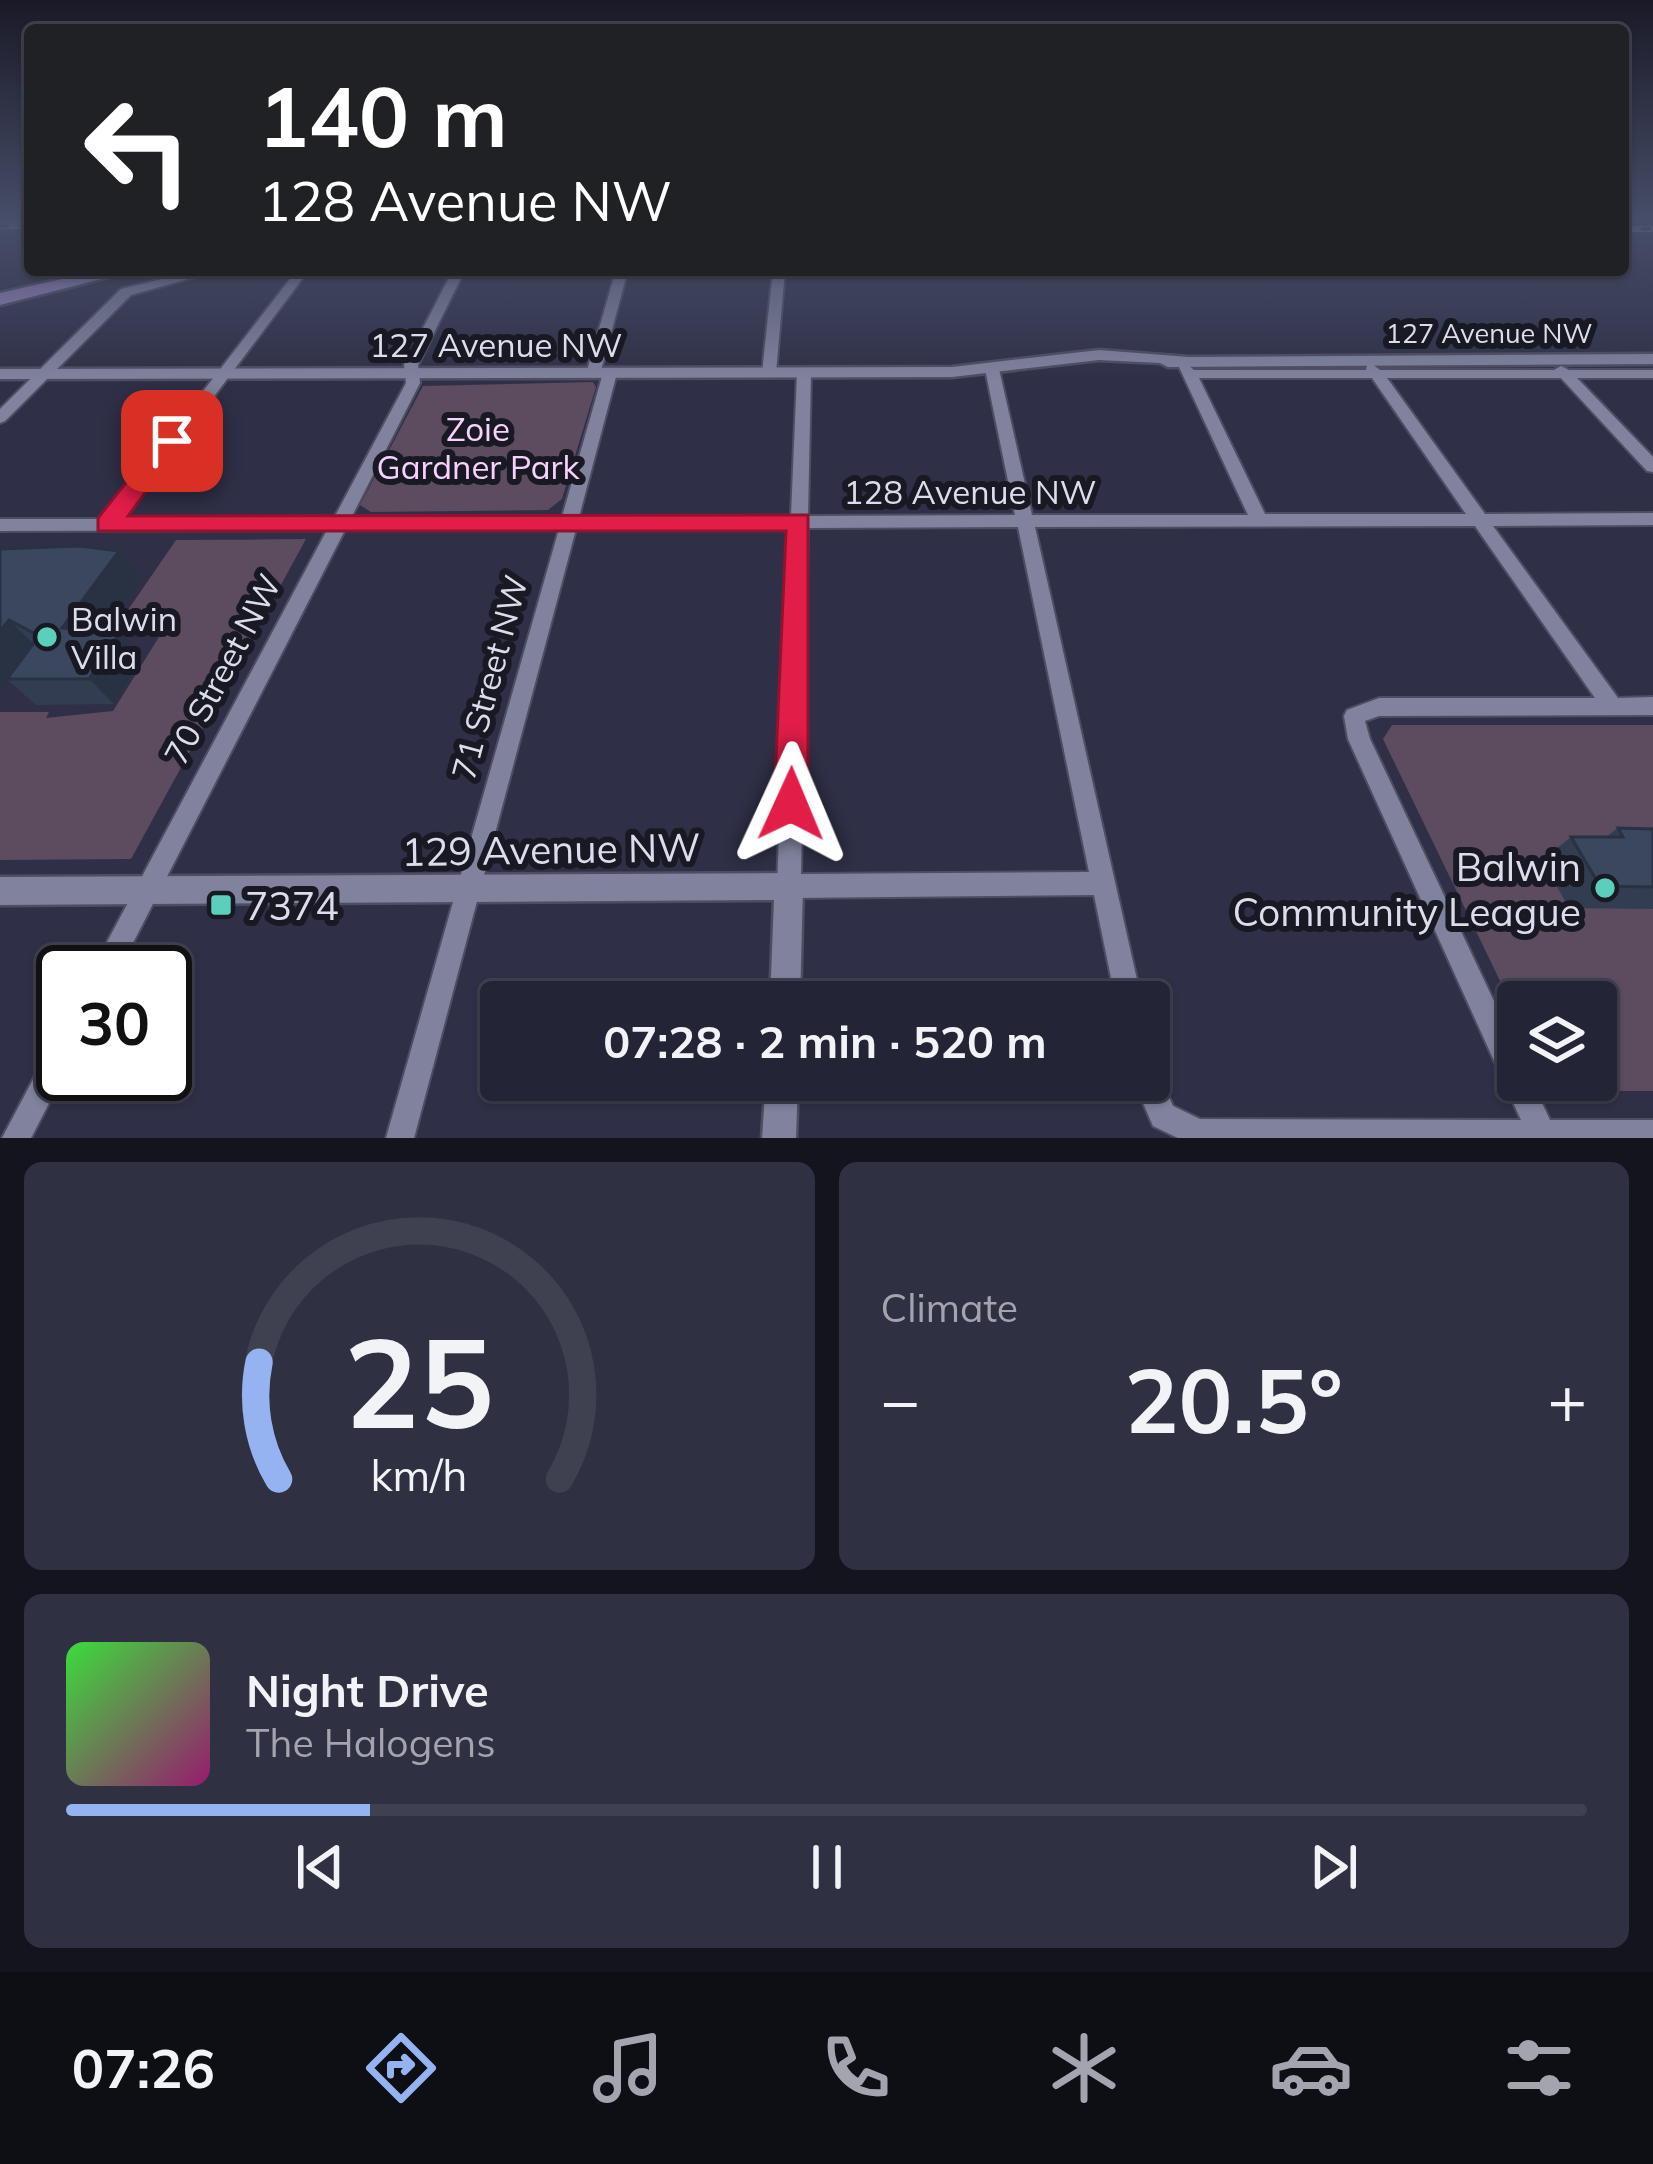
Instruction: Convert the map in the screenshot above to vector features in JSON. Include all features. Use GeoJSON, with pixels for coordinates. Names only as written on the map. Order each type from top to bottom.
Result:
{"type":"FeatureCollection","features":[{"type":"Feature","properties":{"kind":"main road"},"geometry":{"type":"LineString","coordinates":[[0,285],[43,276]]}},
{"type":"Feature","properties":{"kind":"main road"},"geometry":{"type":"LineString","coordinates":[[0,299],[101,276]]}},
{"type":"Feature","properties":{"kind":"street"},"geometry":{"type":"LineString","coordinates":[[0,418],[124,294],[142,284],[183,276]]}},
{"type":"Feature","properties":{"kind":"street"},"geometry":{"type":"LineString","coordinates":[[107,525],[298,276]]}},
{"type":"Feature","properties":{"kind":"street","name":"70 Street NW"},"geometry":{"type":"LineString","coordinates":[[118,945],[413,383],[411,364],[456,276]]}},
{"type":"Feature","properties":{"kind":"street","name":"71 Street NW"},"geometry":{"type":"LineString","coordinates":[[400,1138],[568,523],[621,276]]}},
{"type":"Feature","properties":{"kind":"street"},"geometry":{"type":"LineString","coordinates":[[769,373],[778,276]]}},
{"type":"Feature","properties":{"kind":"street"},"geometry":{"type":"LineString","coordinates":[[1551,359],[1653,467]]}},
{"type":"Feature","properties":{"kind":"street","name":"127 Avenue NW"},"geometry":{"type":"LineString","coordinates":[[1371,367],[1653,359]]}},
{"type":"Feature","properties":{"kind":"street"},"geometry":{"type":"LineString","coordinates":[[1186,367],[1259,520]]}},
{"type":"Feature","properties":{"kind":"street","name":"127 Avenue NW"},"geometry":{"type":"LineString","coordinates":[[0,374],[992,369],[1012,373],[1186,367],[1653,374]]}},
{"type":"Feature","properties":{"kind":"street"},"geometry":{"type":"LineString","coordinates":[[1371,367],[1612,706]]}},
{"type":"Feature","properties":{"kind":"street"},"geometry":{"type":"LineString","coordinates":[[992,369],[1124,981]]}},
{"type":"Feature","properties":{"kind":"street"},"geometry":{"type":"LineString","coordinates":[[785,981],[804,373]]}},
{"type":"Feature","properties":{"kind":"street","name":"128 Avenue NW"},"geometry":{"type":"LineString","coordinates":[[0,525],[1653,519]]}},
{"type":"Feature","properties":{"kind":"street"},"geometry":{"type":"LineString","coordinates":[[1542,1134],[1359,739],[1354,716],[1379,707],[1653,706]]}},
{"type":"Feature","properties":{"kind":"street","name":"129 Avenue NW"},"geometry":{"type":"LineString","coordinates":[[0,891],[1103,883]]}},
{"type":"Feature","properties":{"kind":"street"},"geometry":{"type":"LineString","coordinates":[[16,1138],[36,1100]]}},
{"type":"Feature","properties":{"kind":"street"},"geometry":{"type":"LineString","coordinates":[[779,1138],[781,1101]]}},
{"type":"Feature","properties":{"kind":"street"},"geometry":{"type":"LineString","coordinates":[[1156,1101],[1163,1116],[1199,1133],[1653,1134]]}},
{"type":"Feature","properties":{"kind":"green space","name":"Zoie Gardner Park"},"geometry":{"type":"Polygon","coordinates":[[[593,382],[596,387],[562,499],[548,510],[371,512],[360,505],[423,386],[593,382]]]}},
{"type":"Feature","properties":{"kind":"green space"},"geometry":{"type":"Polygon","coordinates":[[[306,539],[131,859],[0,860],[0,712],[49,712],[46,718],[113,711],[167,624],[119,623],[176,540],[306,539]]]}},
{"type":"Feature","properties":{"kind":"green space"},"geometry":{"type":"Polygon","coordinates":[[[1392,725],[1653,725],[1653,1091],[1617,1091],[1617,981],[1500,981],[1383,739],[1392,725]]]}},
{"type":"Feature","properties":{"kind":"building"},"geometry":{"type":"Polygon","coordinates":[[[79,546],[119,551],[62,628],[120,632],[89,679],[7,679],[39,636],[9,620],[0,631],[0,549],[79,546]]]}},
{"type":"Feature","properties":{"kind":"building"},"geometry":{"type":"Polygon","coordinates":[[[1618,828],[1653,829],[1653,887],[1600,886],[1571,837],[1623,837],[1618,828]]]}},
{"type":"Feature","properties":{"kind":"place","name":"Balwin Villa"},"geometry":{"type":"Point","coordinates":[47,637]}},
{"type":"Feature","properties":{"kind":"place","name":"Balwin Community League"},"geometry":{"type":"Point","coordinates":[1605,888]}},
{"type":"Feature","properties":{"kind":"place","name":"7374"},"geometry":{"type":"Point","coordinates":[221,905]}},
{"type":"Feature","properties":{"kind":"route"},"geometry":{"type":"LineString","coordinates":[[172,441],[107,525],[799,522],[791,804]]}}]}
